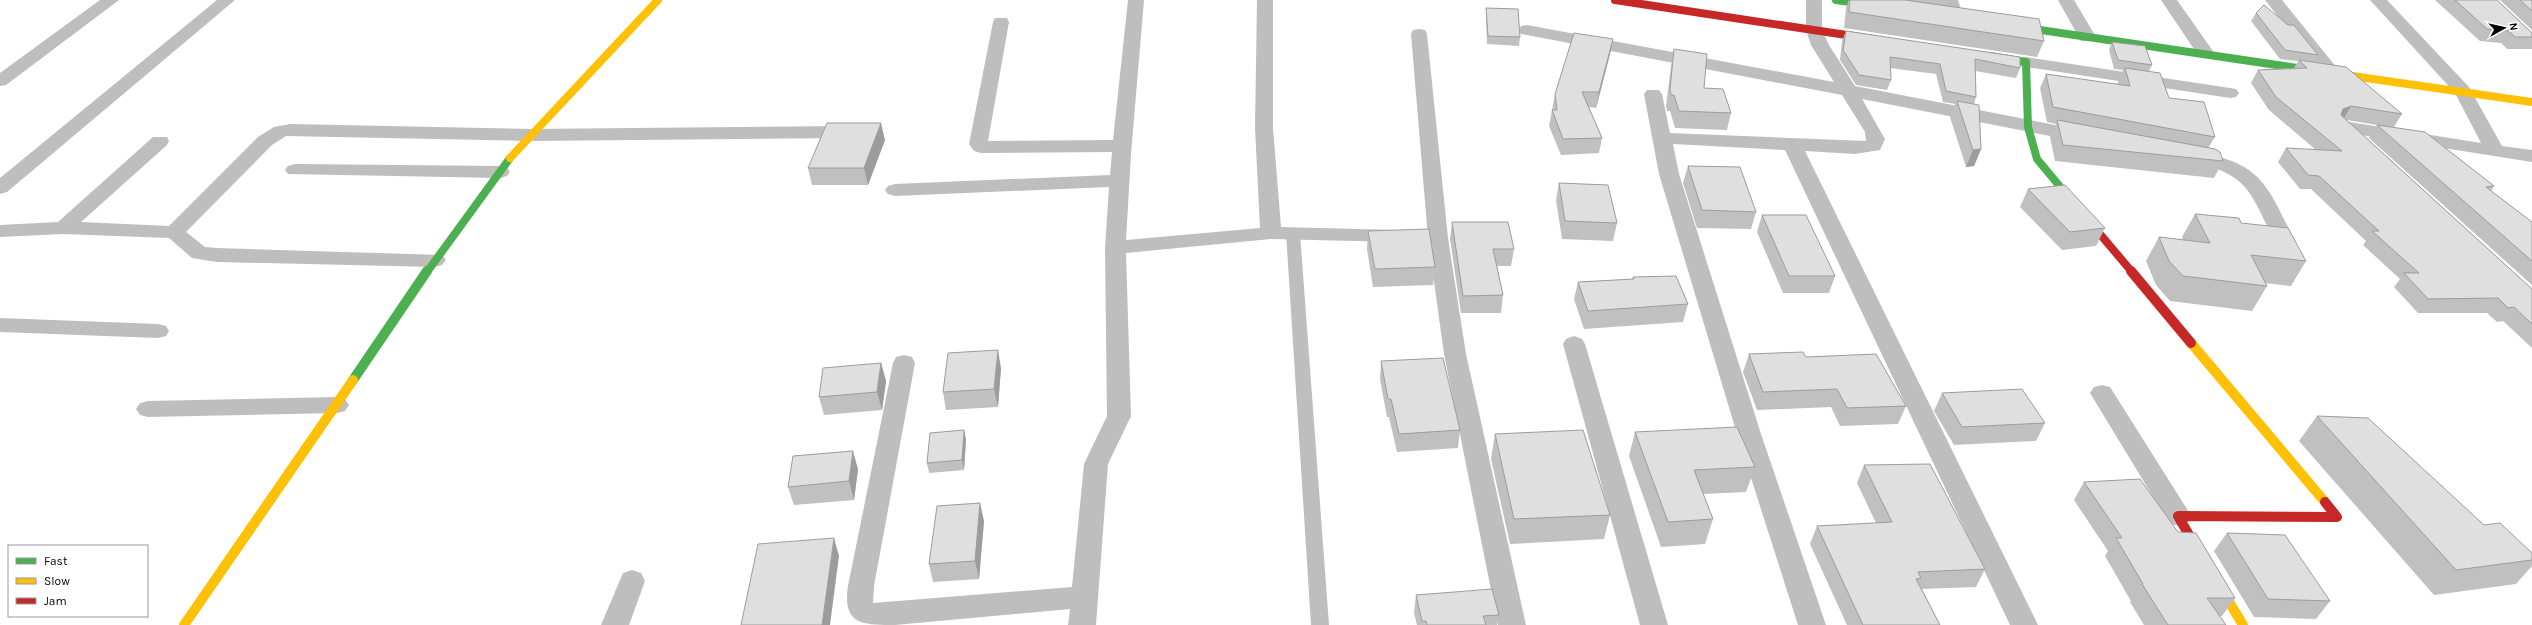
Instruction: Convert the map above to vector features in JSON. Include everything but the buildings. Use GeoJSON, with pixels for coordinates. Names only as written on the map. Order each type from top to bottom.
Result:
{"type":"FeatureCollection","features":[{"type":"Feature","properties":{"kind":"street"},"geometry":{"type":"LineString","coordinates":[[0,80],[110,0]]}},
{"type":"Feature","properties":{"kind":"street"},"geometry":{"type":"LineString","coordinates":[[0,188],[227,0]]}},
{"type":"Feature","properties":{"kind":"street"},"geometry":{"type":"LineString","coordinates":[[184,625],[337,405],[435,260],[500,172],[530,135],[658,0]]}},
{"type":"Feature","properties":{"kind":"street"},"geometry":{"type":"LineString","coordinates":[[1082,625],[1096,464],[1119,416],[1115,248],[1119,181],[1136,0]]}},
{"type":"Feature","properties":{"kind":"street"},"geometry":{"type":"LineString","coordinates":[[1265,0],[1264,128],[1270,233]]}},
{"type":"Feature","properties":{"kind":"street"},"geometry":{"type":"LineString","coordinates":[[1615,0],[1885,40]]}},
{"type":"Feature","properties":{"kind":"street"},"geometry":{"type":"LineString","coordinates":[[1662,138],[1873,146],[1876,139],[1874,132],[1850,90],[1837,74],[1814,30],[1814,0]]}},
{"type":"Feature","properties":{"kind":"street"},"geometry":{"type":"LineString","coordinates":[[1836,0],[1887,8]]}},
{"type":"Feature","properties":{"kind":"street"},"geometry":{"type":"LineString","coordinates":[[1950,0],[1956,18]]}},
{"type":"Feature","properties":{"kind":"street"},"geometry":{"type":"LineString","coordinates":[[2066,0],[2087,37]]}},
{"type":"Feature","properties":{"kind":"street"},"geometry":{"type":"LineString","coordinates":[[2169,0],[2206,54]]}},
{"type":"Feature","properties":{"kind":"street"},"geometry":{"type":"LineString","coordinates":[[2273,0],[2332,72]]}},
{"type":"Feature","properties":{"kind":"street"},"geometry":{"type":"LineString","coordinates":[[2378,0],[2462,91],[2494,150]]}},
{"type":"Feature","properties":{"kind":"street"},"geometry":{"type":"LineString","coordinates":[[1001,22],[978,144],[981,147],[1122,146]]}},
{"type":"Feature","properties":{"kind":"street"},"geometry":{"type":"LineString","coordinates":[[2002,25],[2532,102]]}},
{"type":"Feature","properties":{"kind":"street"},"geometry":{"type":"LineString","coordinates":[[1527,30],[1850,90],[2028,127],[2096,139]]}},
{"type":"Feature","properties":{"kind":"street"},"geometry":{"type":"LineString","coordinates":[[1419,34],[1438,238],[1455,354],[1512,625]]}},
{"type":"Feature","properties":{"kind":"street"},"geometry":{"type":"LineString","coordinates":[[1979,55],[2230,93]]}},
{"type":"Feature","properties":{"kind":"street"},"geometry":{"type":"LineString","coordinates":[[2026,62],[2028,127],[2037,159],[2337,517],[2178,516]]}},
{"type":"Feature","properties":{"kind":"street"},"geometry":{"type":"LineString","coordinates":[[1653,94],[1669,174],[1749,434],[1812,625]]}},
{"type":"Feature","properties":{"kind":"street"},"geometry":{"type":"LineString","coordinates":[[2366,148],[2343,127],[2532,156]]}},
{"type":"Feature","properties":{"kind":"street"},"geometry":{"type":"LineString","coordinates":[[174,232],[265,141],[281,131],[530,135],[846,132]]}},
{"type":"Feature","properties":{"kind":"street"},"geometry":{"type":"LineString","coordinates":[[63,228],[160,141]]}},
{"type":"Feature","properties":{"kind":"street"},"geometry":{"type":"LineString","coordinates":[[1792,144],[2024,625]]}},
{"type":"Feature","properties":{"kind":"street"},"geometry":{"type":"LineString","coordinates":[[2180,153],[2211,160],[2249,176],[2258,188],[2280,233]]}},
{"type":"Feature","properties":{"kind":"street"},"geometry":{"type":"LineString","coordinates":[[294,170],[500,172]]}},
{"type":"Feature","properties":{"kind":"street"},"geometry":{"type":"LineString","coordinates":[[895,190],[1119,181]]}},
{"type":"Feature","properties":{"kind":"street"},"geometry":{"type":"LineString","coordinates":[[0,231],[63,228],[174,232],[199,253],[217,255],[435,260]]}},
{"type":"Feature","properties":{"kind":"street"},"geometry":{"type":"LineString","coordinates":[[1115,248],[1270,233],[1438,238]]}},
{"type":"Feature","properties":{"kind":"street"},"geometry":{"type":"LineString","coordinates":[[0,325],[158,330]]}},
{"type":"Feature","properties":{"kind":"street"},"geometry":{"type":"LineString","coordinates":[[1574,344],[1654,625]]}},
{"type":"Feature","properties":{"kind":"street"},"geometry":{"type":"LineString","coordinates":[[904,363],[858,602],[860,608],[867,614],[881,615],[1085,597]]}},
{"type":"Feature","properties":{"kind":"street"},"geometry":{"type":"LineString","coordinates":[[2102,394],[2178,516],[2242,625]]}},
{"type":"Feature","properties":{"kind":"street"},"geometry":{"type":"LineString","coordinates":[[148,409],[337,405]]}},
{"type":"Feature","properties":{"kind":"street"},"geometry":{"type":"LineString","coordinates":[[615,625],[632,581]]}},
{"type":"Feature","properties":{"kind":"lane"},"geometry":{"type":"LineString","coordinates":[[1293,234],[1320,625]]}},
{"type":"Feature","properties":{"kind":"traffic: fast"},"geometry":{"type":"LineString","coordinates":[[1836,0],[1878,6]]}},
{"type":"Feature","properties":{"kind":"traffic: fast"},"geometry":{"type":"LineString","coordinates":[[2013,26],[2311,70]]}},
{"type":"Feature","properties":{"kind":"traffic: fast"},"geometry":{"type":"LineString","coordinates":[[1990,56],[2026,62],[2028,127],[2037,159],[2067,195]]}},
{"type":"Feature","properties":{"kind":"traffic: fast"},"geometry":{"type":"LineString","coordinates":[[353,380],[435,260],[510,158]]}},
{"type":"Feature","properties":{"kind":"traffic: slow"},"geometry":{"type":"LineString","coordinates":[[510,158],[658,0]]}},
{"type":"Feature","properties":{"kind":"traffic: slow"},"geometry":{"type":"LineString","coordinates":[[2311,70],[2532,102]]}},
{"type":"Feature","properties":{"kind":"traffic: slow"},"geometry":{"type":"LineString","coordinates":[[2191,343],[2325,502]]}},
{"type":"Feature","properties":{"kind":"traffic: slow"},"geometry":{"type":"LineString","coordinates":[[184,625],[353,380]]}},
{"type":"Feature","properties":{"kind":"traffic: slow"},"geometry":{"type":"LineString","coordinates":[[2192,540],[2243,625]]}},
{"type":"Feature","properties":{"kind":"traffic: jam"},"geometry":{"type":"LineString","coordinates":[[1615,0],[1873,39]]}},
{"type":"Feature","properties":{"kind":"traffic: jam"},"geometry":{"type":"LineString","coordinates":[[2067,195],[2191,343]]}},
{"type":"Feature","properties":{"kind":"traffic: jam"},"geometry":{"type":"LineString","coordinates":[[2192,540],[2178,516],[2337,517],[2325,502]]}}]}
